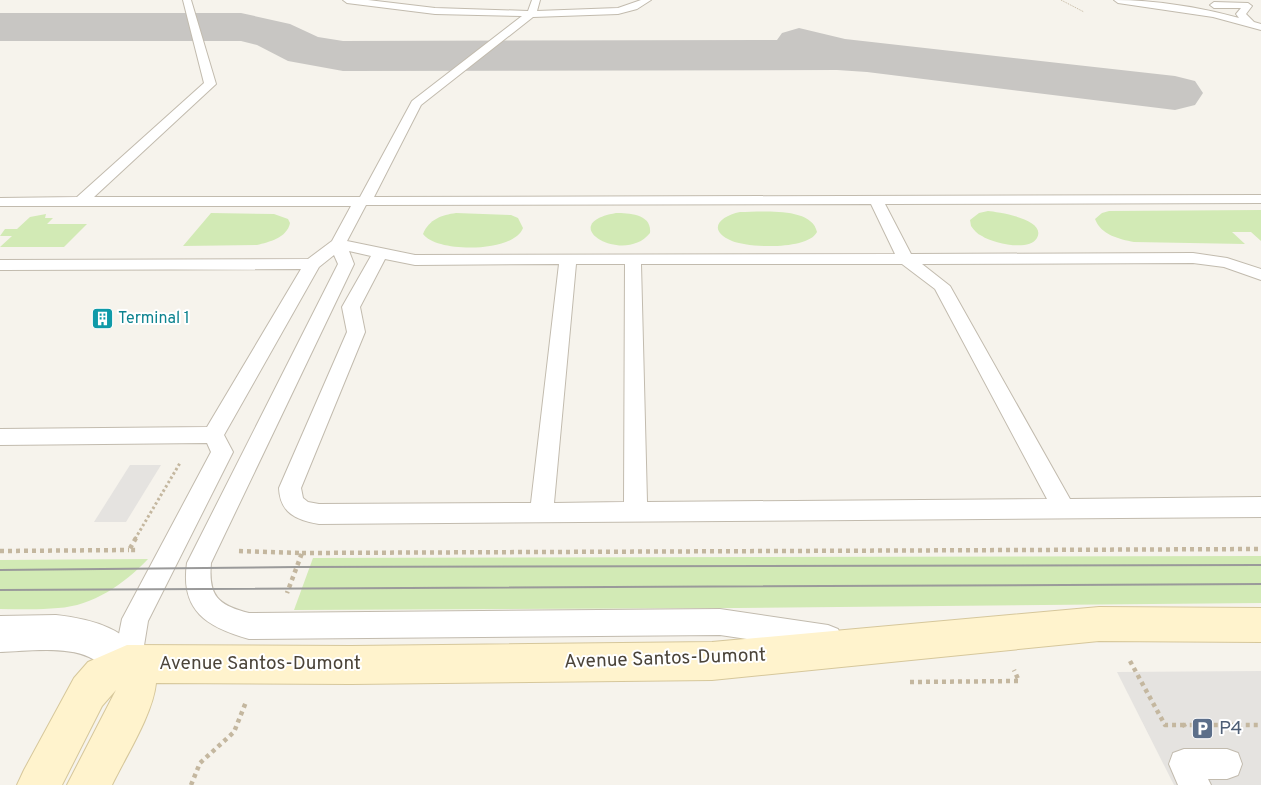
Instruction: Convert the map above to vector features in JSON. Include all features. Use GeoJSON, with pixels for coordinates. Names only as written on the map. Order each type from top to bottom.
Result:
{"type":"FeatureCollection","features":[{"type":"Feature","properties":{"kind":"main road","name":"Avenue Santos-Dumont"},"geometry":{"type":"LineString","coordinates":[[128,664],[342,665],[712,661],[1099,624],[1261,624]]}},
{"type":"Feature","properties":{"kind":"main road"},"geometry":{"type":"LineString","coordinates":[[38,785],[88,692],[102,676],[128,664],[135,670],[137,680],[135,695],[89,785]]}},
{"type":"Feature","properties":{"kind":"street"},"geometry":{"type":"LineString","coordinates":[[0,634],[60,634],[94,640],[111,648],[128,664]]}},
{"type":"Feature","properties":{"kind":"lane"},"geometry":{"type":"LineString","coordinates":[[81,202],[210,84],[187,0]]}},
{"type":"Feature","properties":{"kind":"lane"},"geometry":{"type":"LineString","coordinates":[[347,0],[435,11],[531,14],[618,11],[634,7],[648,0]]}},
{"type":"Feature","properties":{"kind":"lane"},"geometry":{"type":"LineString","coordinates":[[424,0],[422,6],[435,11]]}},
{"type":"Feature","properties":{"kind":"lane"},"geometry":{"type":"LineString","coordinates":[[204,436],[312,264],[338,244],[416,103],[531,14],[536,0]]}},
{"type":"Feature","properties":{"kind":"lane"},"geometry":{"type":"LineString","coordinates":[[1118,0],[1214,14],[1250,22]]}},
{"type":"Feature","properties":{"kind":"lane"},"geometry":{"type":"LineString","coordinates":[[1170,7],[1178,5],[1259,6]]}},
{"type":"Feature","properties":{"kind":"lane"},"geometry":{"type":"LineString","coordinates":[[1248,6],[1242,14],[1244,19],[1261,27]]}},
{"type":"Feature","properties":{"kind":"lane"},"geometry":{"type":"LineString","coordinates":[[0,202],[1261,199]]}},
{"type":"Feature","properties":{"kind":"lane"},"geometry":{"type":"LineString","coordinates":[[876,200],[906,259],[942,286],[1064,509]]}},
{"type":"Feature","properties":{"kind":"lane"},"geometry":{"type":"LineString","coordinates":[[338,244],[415,260],[1193,258],[1227,263],[1261,275]]}},
{"type":"Feature","properties":{"kind":"lane"},"geometry":{"type":"LineString","coordinates":[[338,244],[346,264],[264,427],[197,568],[198,588],[202,602],[211,611],[223,618],[249,626],[720,622],[880,645]]}},
{"type":"Feature","properties":{"kind":"lane"},"geometry":{"type":"LineString","coordinates":[[380,253],[351,307],[356,332],[290,488],[290,498],[295,507],[304,512],[319,514],[541,513],[1261,507]]}},
{"type":"Feature","properties":{"kind":"lane"},"geometry":{"type":"LineString","coordinates":[[633,259],[636,512]]}},
{"type":"Feature","properties":{"kind":"lane"},"geometry":{"type":"LineString","coordinates":[[541,513],[568,260]]}},
{"type":"Feature","properties":{"kind":"lane"},"geometry":{"type":"LineString","coordinates":[[0,265],[312,264]]}},
{"type":"Feature","properties":{"kind":"lane"},"geometry":{"type":"LineString","coordinates":[[0,437],[204,436],[222,452],[135,619],[128,664]]}},
{"type":"Feature","properties":{"kind":"lane"},"geometry":{"type":"LineString","coordinates":[[1195,785],[1184,764],[1227,764]]}},
{"type":"Feature","properties":{"kind":"path"},"geometry":{"type":"LineString","coordinates":[[1062,0],[1084,12]]}},
{"type":"Feature","properties":{"kind":"path"},"geometry":{"type":"LineString","coordinates":[[129,550],[204,436]]}},
{"type":"Feature","properties":{"kind":"path"},"geometry":{"type":"LineString","coordinates":[[205,550],[302,552],[1261,549]]}},
{"type":"Feature","properties":{"kind":"path"},"geometry":{"type":"LineString","coordinates":[[0,551],[171,550]]}},
{"type":"Feature","properties":{"kind":"path"},"geometry":{"type":"LineString","coordinates":[[296,567],[302,552]]}},
{"type":"Feature","properties":{"kind":"path"},"geometry":{"type":"LineString","coordinates":[[1137,672],[1165,725],[1184,725]]}},
{"type":"Feature","properties":{"kind":"green space"},"geometry":{"type":"Polygon","coordinates":[[[1261,210],[1261,241],[1251,232],[1232,232],[1245,244],[1134,242],[1106,233],[1095,219],[1102,213],[1109,211],[1261,210]]]}},
{"type":"Feature","properties":{"kind":"green space"},"geometry":{"type":"Polygon","coordinates":[[[772,211],[796,214],[806,218],[813,224],[817,232],[811,238],[791,245],[764,246],[732,241],[719,232],[719,224],[727,217],[740,212],[772,211]]]}},
{"type":"Feature","properties":{"kind":"green space"},"geometry":{"type":"Polygon","coordinates":[[[988,211],[1011,215],[1029,221],[1038,231],[1037,238],[1026,245],[1010,245],[987,239],[976,232],[971,226],[970,220],[979,213],[988,211]]]}},
{"type":"Feature","properties":{"kind":"green space"},"geometry":{"type":"Polygon","coordinates":[[[211,213],[274,214],[288,219],[290,223],[281,236],[272,241],[257,245],[183,246],[211,213]]]}},
{"type":"Feature","properties":{"kind":"green space"},"geometry":{"type":"Polygon","coordinates":[[[456,213],[511,215],[518,218],[523,228],[517,236],[505,242],[474,248],[443,245],[423,234],[432,221],[456,213]]]}},
{"type":"Feature","properties":{"kind":"green space"},"geometry":{"type":"Polygon","coordinates":[[[616,213],[633,214],[644,218],[650,227],[650,233],[638,242],[625,245],[611,244],[600,240],[592,233],[591,225],[598,218],[616,213]]]}},
{"type":"Feature","properties":{"kind":"green space"},"geometry":{"type":"Polygon","coordinates":[[[46,214],[45,218],[53,218],[47,224],[87,224],[64,247],[0,247],[12,236],[0,236],[5,229],[17,229],[30,217],[46,214]]]}},
{"type":"Feature","properties":{"kind":"green space"},"geometry":{"type":"Polygon","coordinates":[[[1261,556],[1261,603],[294,610],[313,558],[1261,556]]]}},
{"type":"Feature","properties":{"kind":"green space"},"geometry":{"type":"Polygon","coordinates":[[[148,559],[118,585],[83,603],[51,609],[0,609],[0,560],[148,559]]]}},
{"type":"Feature","properties":{"kind":"shaded area"},"geometry":{"type":"Polygon","coordinates":[[[130,465],[161,465],[126,522],[94,522],[130,465]]]}},
{"type":"Feature","properties":{"kind":"shaded area","name":"P4"},"geometry":{"type":"Polygon","coordinates":[[[1261,671],[1261,785],[1174,785],[1117,672],[1261,671]]]}},
{"type":"Feature","properties":{"kind":"taxiway"},"geometry":{"type":"LineString","coordinates":[[0,27],[241,27],[273,34],[306,50],[343,56],[837,55],[866,57]]}},
{"type":"Feature","properties":{"kind":"taxiway"},"geometry":{"type":"LineString","coordinates":[[799,43],[845,54],[1175,93]]}},
{"type":"Feature","properties":{"kind":"tram line"},"geometry":{"type":"LineString","coordinates":[[0,570],[297,567],[1261,565]]}},
{"type":"Feature","properties":{"kind":"tram line"},"geometry":{"type":"LineString","coordinates":[[0,590],[1261,584]]}},
{"type":"Feature","properties":{"kind":"place","name":"Terminal 1"},"geometry":{"type":"Point","coordinates":[102,319]}},
{"type":"Feature","properties":{"kind":"place","name":"P4"},"geometry":{"type":"Point","coordinates":[1203,729]}}]}
